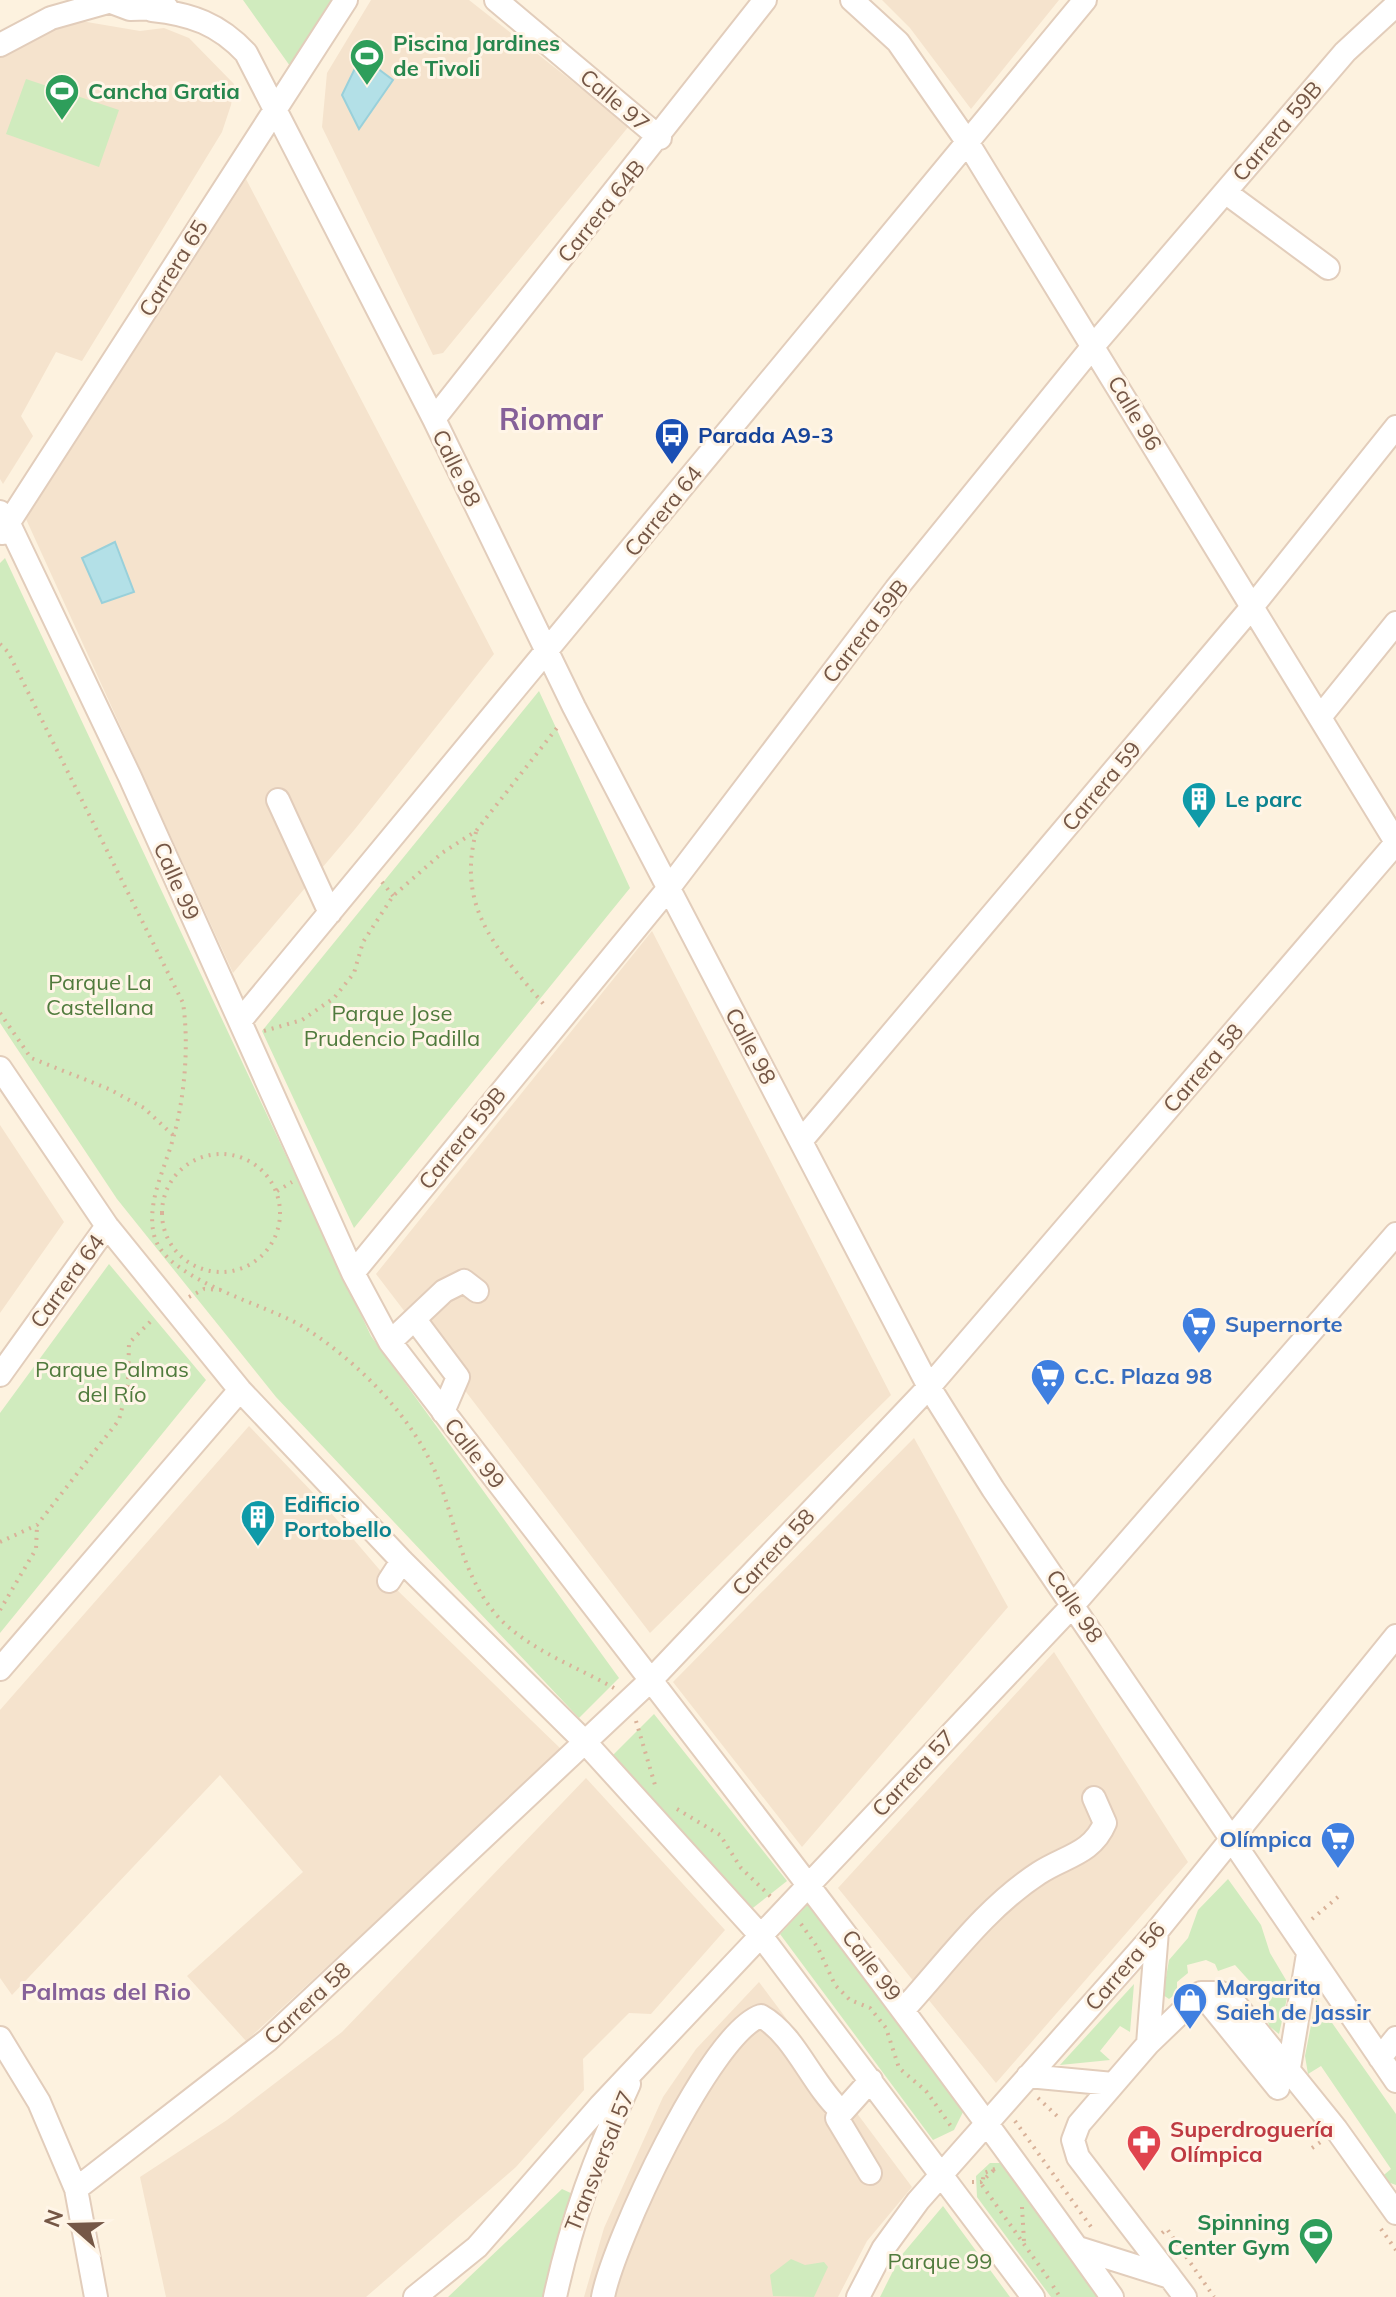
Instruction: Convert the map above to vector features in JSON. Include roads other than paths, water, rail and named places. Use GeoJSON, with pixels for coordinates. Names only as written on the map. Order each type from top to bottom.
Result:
{"type":"FeatureCollection","features":[{"type":"Feature","properties":{"kind":"street"},"geometry":{"type":"LineString","coordinates":[[152,10],[187,0]]}},
{"type":"Feature","properties":{"kind":"street","name":"Carrera 65"},"geometry":{"type":"LineString","coordinates":[[3,524],[346,0]]}},
{"type":"Feature","properties":{"kind":"street","name":"Calle 97"},"geometry":{"type":"LineString","coordinates":[[496,0],[660,138]]}},
{"type":"Feature","properties":{"kind":"street","name":"Carrera 64B"},"geometry":{"type":"LineString","coordinates":[[434,419],[660,138],[765,0]]}},
{"type":"Feature","properties":{"kind":"street","name":"Calle 96"},"geometry":{"type":"LineString","coordinates":[[852,0],[898,42],[966,140],[1396,842]]}},
{"type":"Feature","properties":{"kind":"street","name":"Carrera 64"},"geometry":{"type":"LineString","coordinates":[[242,1028],[330,913],[966,140],[1085,0]]}},
{"type":"Feature","properties":{"kind":"street"},"geometry":{"type":"LineString","coordinates":[[0,45],[51,18],[107,1]]}},
{"type":"Feature","properties":{"kind":"street","name":"Calle 98"},"geometry":{"type":"LineString","coordinates":[[107,1],[181,13],[218,27],[246,53],[434,419],[574,707],[929,1387],[993,1489],[1396,2081]]}},
{"type":"Feature","properties":{"kind":"street","name":"Carrera 59B"},"geometry":{"type":"LineString","coordinates":[[353,1273],[668,889],[896,589],[1094,345],[1345,52],[1396,5]]}},
{"type":"Feature","properties":{"kind":"street"},"geometry":{"type":"LineString","coordinates":[[1225,192],[1328,268]]}},
{"type":"Feature","properties":{"kind":"street","name":"Carrera 59"},"geometry":{"type":"LineString","coordinates":[[801,1141],[1252,607],[1396,427]]}},
{"type":"Feature","properties":{"kind":"street","name":"Calle 99"},"geometry":{"type":"LineString","coordinates":[[3,524],[130,777],[353,1273],[390,1342],[811,1884],[987,2120],[1112,2297]]}},
{"type":"Feature","properties":{"kind":"street"},"geometry":{"type":"LineString","coordinates":[[1320,717],[1396,623]]}},
{"type":"Feature","properties":{"kind":"street"},"geometry":{"type":"LineString","coordinates":[[278,800],[330,913]]}},
{"type":"Feature","properties":{"kind":"street","name":"Carrera 58"},"geometry":{"type":"LineString","coordinates":[[76,2189],[268,2040],[652,1679],[929,1387],[1396,842]]}},
{"type":"Feature","properties":{"kind":"street"},"geometry":{"type":"LineString","coordinates":[[0,1068],[107,1226],[240,1390],[402,1561],[584,1741],[762,1937],[1033,2297]]}},
{"type":"Feature","properties":{"kind":"street","name":"Carrera 64"},"geometry":{"type":"LineString","coordinates":[[0,1375],[107,1226]]}},
{"type":"Feature","properties":{"kind":"street","name":"Carrera 57"},"geometry":{"type":"LineString","coordinates":[[415,2297],[477,2247],[634,2072],[1074,1604],[1396,1234]]}},
{"type":"Feature","properties":{"kind":"street"},"geometry":{"type":"LineString","coordinates":[[390,1342],[416,1321],[444,1291],[468,1282],[477,1291]]}},
{"type":"Feature","properties":{"kind":"street"},"geometry":{"type":"LineString","coordinates":[[416,1321],[458,1377],[443,1412]]}},
{"type":"Feature","properties":{"kind":"street"},"geometry":{"type":"LineString","coordinates":[[0,1669],[240,1390]]}},
{"type":"Feature","properties":{"kind":"street"},"geometry":{"type":"LineString","coordinates":[[389,1581],[402,1561]]}},
{"type":"Feature","properties":{"kind":"street","name":"Carrera 56"},"geometry":{"type":"LineString","coordinates":[[858,2297],[883,2249],[942,2173],[1157,1931],[1396,1636]]}},
{"type":"Feature","properties":{"kind":"street"},"geometry":{"type":"LineString","coordinates":[[904,2009],[998,1906],[1039,1873],[1092,1846],[1105,1823],[1094,1798]]}},
{"type":"Feature","properties":{"kind":"street"},"geometry":{"type":"LineString","coordinates":[[1148,2044],[1157,1931]]}},
{"type":"Feature","properties":{"kind":"street"},"geometry":{"type":"LineString","coordinates":[[1289,2068],[1308,1954]]}},
{"type":"Feature","properties":{"kind":"street"},"geometry":{"type":"LineString","coordinates":[[1201,1993],[1278,2088]]}},
{"type":"Feature","properties":{"kind":"street"},"geometry":{"type":"LineString","coordinates":[[1185,2297],[1074,2149],[1079,2124],[1148,2044],[1201,1993],[1221,1993],[1232,2000],[1289,2068],[1393,2205]]}},
{"type":"Feature","properties":{"kind":"street"},"geometry":{"type":"LineString","coordinates":[[603,2297],[608,2270],[666,2142],[727,2045],[749,2020],[761,2016],[775,2024],[821,2092],[840,2110]]}},
{"type":"Feature","properties":{"kind":"street"},"geometry":{"type":"LineString","coordinates":[[0,2038],[39,2102],[76,2189],[96,2297]]}},
{"type":"Feature","properties":{"kind":"street"},"geometry":{"type":"LineString","coordinates":[[1380,2058],[1396,2038]]}},
{"type":"Feature","properties":{"kind":"street","name":"Transversal 57"},"geometry":{"type":"LineString","coordinates":[[555,2297],[571,2225],[597,2153],[634,2072]]}},
{"type":"Feature","properties":{"kind":"street"},"geometry":{"type":"LineString","coordinates":[[1028,2076],[1113,2084]]}},
{"type":"Feature","properties":{"kind":"street"},"geometry":{"type":"LineString","coordinates":[[870,2173],[837,2118],[840,2110],[871,2080]]}},
{"type":"Feature","properties":{"kind":"street"},"geometry":{"type":"LineString","coordinates":[[1078,2248],[1170,2277]]}},
{"type":"Feature","properties":{"kind":"water","name":"Piscina Jardines de Tivoli"},"geometry":{"type":"Polygon","coordinates":[[[361,56],[393,80],[359,129],[342,95],[361,56]]]}},
{"type":"Feature","properties":{"kind":"water"},"geometry":{"type":"Polygon","coordinates":[[[115,542],[134,592],[102,603],[82,558],[115,542]]]}},
{"type":"Feature","properties":{"kind":"place","name":"Piscina Jardines de Tivoli"},"geometry":{"type":"Point","coordinates":[367,87]}},
{"type":"Feature","properties":{"kind":"place","name":"Cancha Gratia"},"geometry":{"type":"Point","coordinates":[62,122]}},
{"type":"Feature","properties":{"kind":"place","name":"Parada A9-3"},"geometry":{"type":"Point","coordinates":[672,466]}},
{"type":"Feature","properties":{"kind":"place","name":"Le parc"},"geometry":{"type":"Point","coordinates":[1199,830]}},
{"type":"Feature","properties":{"kind":"place","name":"Supernorte"},"geometry":{"type":"Point","coordinates":[1199,1355]}},
{"type":"Feature","properties":{"kind":"place","name":"C.C. Plaza 98"},"geometry":{"type":"Point","coordinates":[1048,1407]}},
{"type":"Feature","properties":{"kind":"place","name":"Edificio Portobello"},"geometry":{"type":"Point","coordinates":[258,1548]}},
{"type":"Feature","properties":{"kind":"place","name":"Olímpica"},"geometry":{"type":"Point","coordinates":[1338,1870]}},
{"type":"Feature","properties":{"kind":"place","name":"Margarita Saieh de Jassir"},"geometry":{"type":"Point","coordinates":[1190,2031]}},
{"type":"Feature","properties":{"kind":"place","name":"Superdroguería Olímpica"},"geometry":{"type":"Point","coordinates":[1144,2173]}},
{"type":"Feature","properties":{"kind":"place","name":"Spinning Center Gym"},"geometry":{"type":"Point","coordinates":[1316,2266]}},
{"type":"Feature","properties":{"kind":"district","name":"Riomar"},"geometry":{"type":"Point","coordinates":[551,420]}},
{"type":"Feature","properties":{"kind":"district","name":"Palmas del Rio"},"geometry":{"type":"Point","coordinates":[106,1992]}},
{"type":"Feature","properties":{"kind":"park label","name":"Parque La Castellana"},"geometry":{"type":"Point","coordinates":[100,994]}},
{"type":"Feature","properties":{"kind":"park label","name":"Parque Jose Prudencio Padilla"},"geometry":{"type":"Point","coordinates":[392,1026]}},
{"type":"Feature","properties":{"kind":"park label","name":"Parque Palmas del Río"},"geometry":{"type":"Point","coordinates":[112,1382]}},
{"type":"Feature","properties":{"kind":"park label","name":"Parque 99"},"geometry":{"type":"Point","coordinates":[940,2261]}}]}
